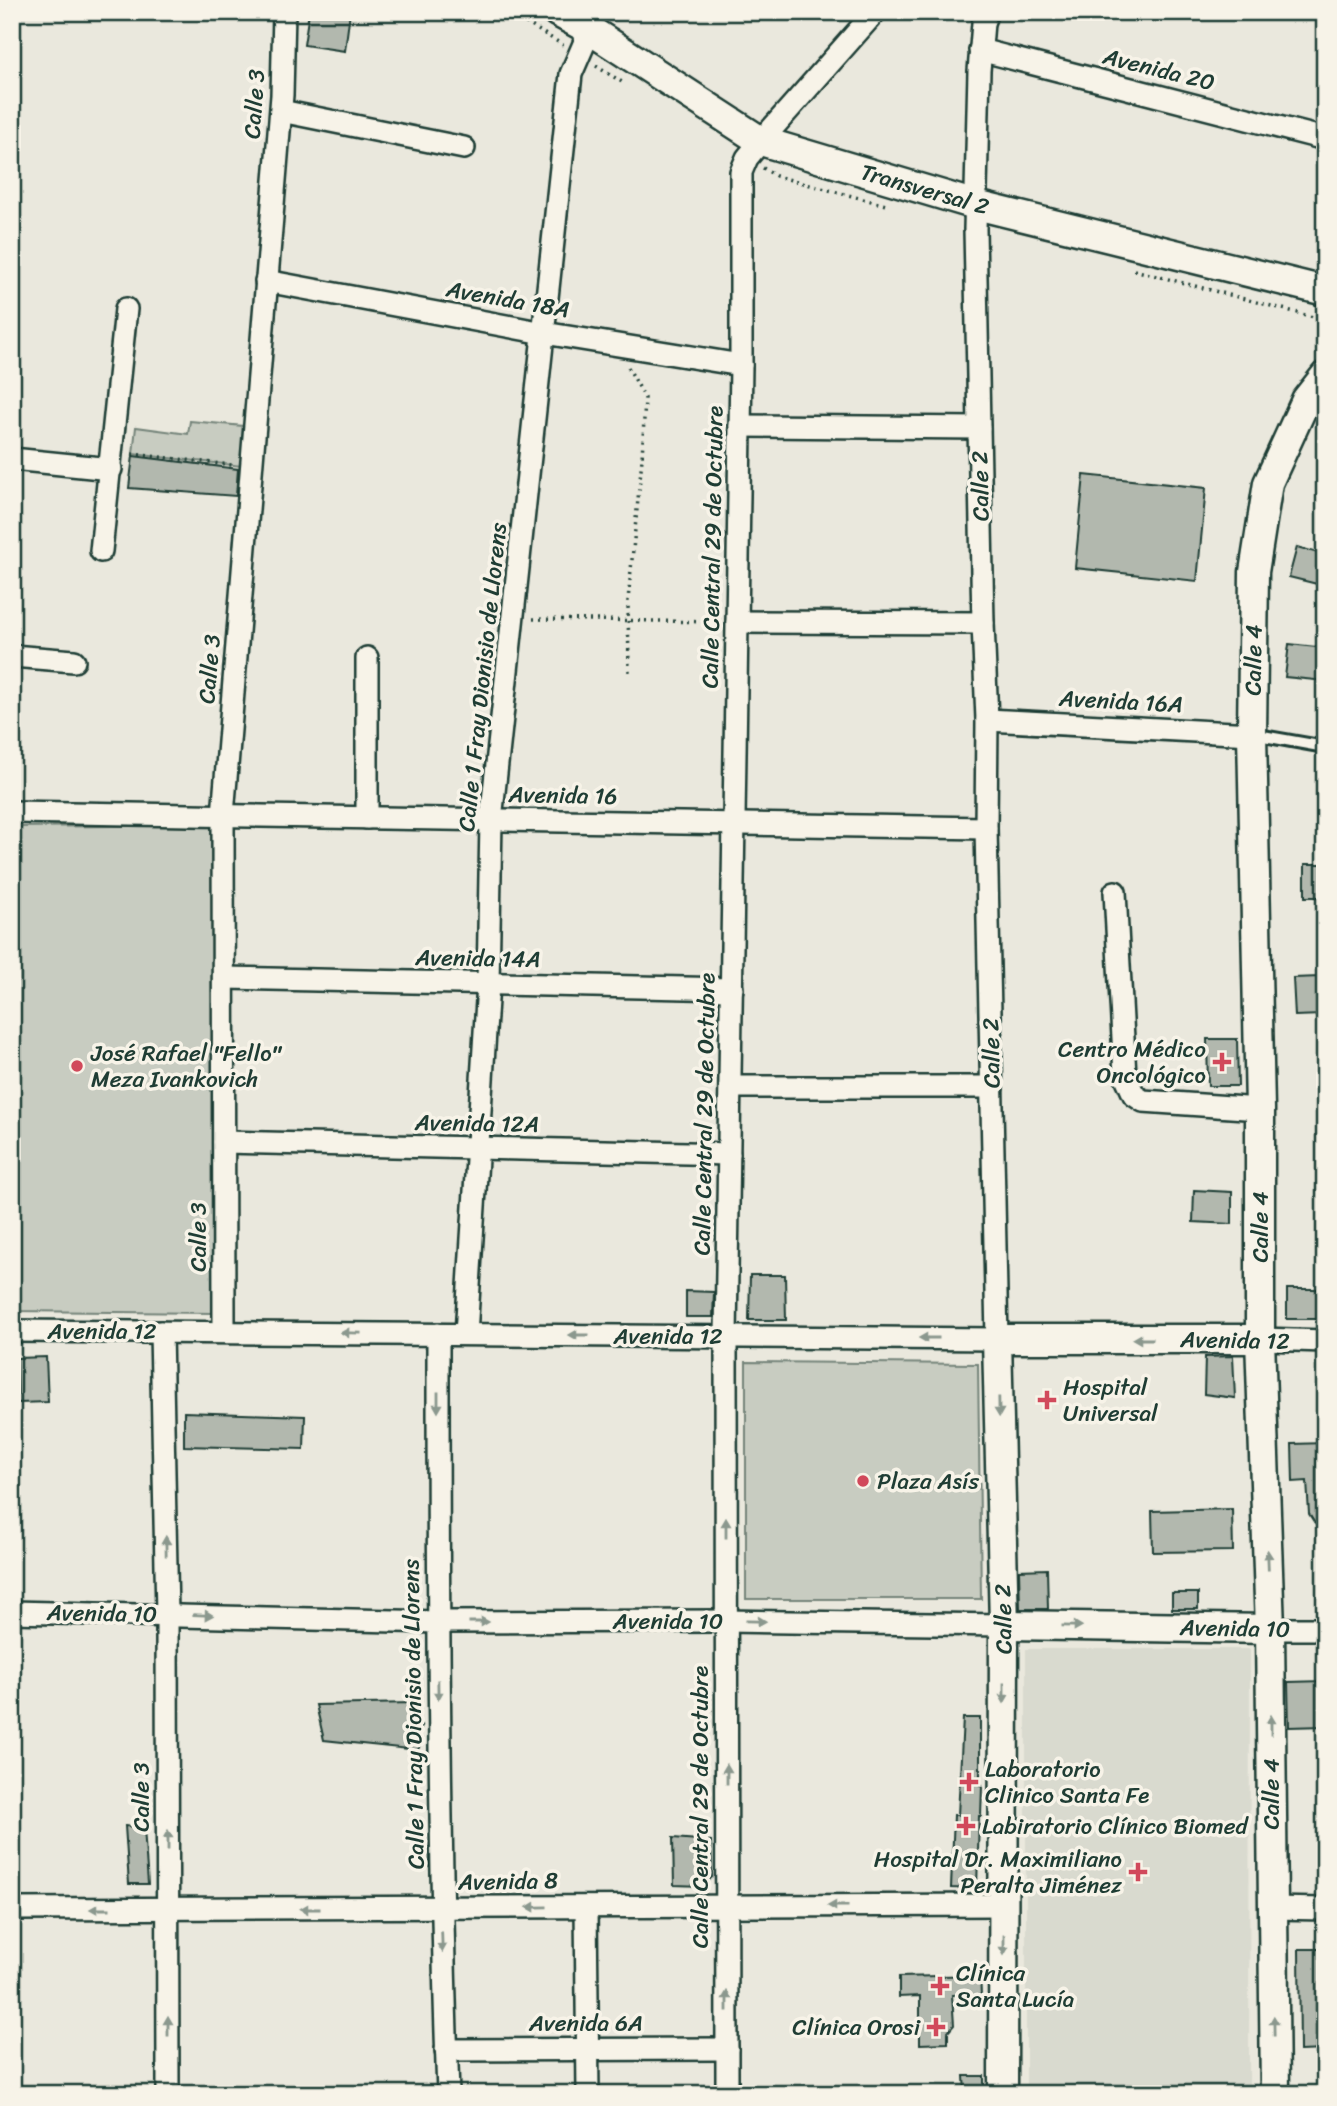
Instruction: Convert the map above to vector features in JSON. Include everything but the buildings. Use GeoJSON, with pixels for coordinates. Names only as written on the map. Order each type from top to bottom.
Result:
{"type":"FeatureCollection","features":[{"type":"Feature","properties":{"kind":"street","name":"Calle 3"},"geometry":{"type":"LineString","coordinates":[[224,1331],[223,815],[281,111],[284,12]]}},
{"type":"Feature","properties":{"kind":"street","name":"Transversal 2"},"geometry":{"type":"LineString","coordinates":[[557,12],[590,30],[761,141],[976,205],[1325,291]]}},
{"type":"Feature","properties":{"kind":"street","name":"Calle 2"},"geometry":{"type":"LineString","coordinates":[[987,12],[980,50],[976,205],[983,623],[988,720],[986,828],[1004,1625],[1003,2094]]}},
{"type":"Feature","properties":{"kind":"street","name":"Calle Central 29 de Octubre"},"geometry":{"type":"LineString","coordinates":[[727,2094],[726,1336],[741,365],[741,172],[747,158],[868,13]]}},
{"type":"Feature","properties":{"kind":"street","name":"Calle 1 Fray Dionisio de Llorens"},"geometry":{"type":"LineString","coordinates":[[466,1334],[488,984],[491,820],[571,74],[590,30]]}},
{"type":"Feature","properties":{"kind":"street","name":"Avenida 20"},"geometry":{"type":"LineString","coordinates":[[980,50],[1325,139]]}},
{"type":"Feature","properties":{"kind":"street"},"geometry":{"type":"LineString","coordinates":[[281,111],[464,148]]}},
{"type":"Feature","properties":{"kind":"street","name":"Avenida 18A"},"geometry":{"type":"LineString","coordinates":[[266,281],[544,333],[741,365]]}},
{"type":"Feature","properties":{"kind":"street"},"geometry":{"type":"LineString","coordinates":[[101,551],[126,309]]}},
{"type":"Feature","properties":{"kind":"street","name":"Calle 4"},"geometry":{"type":"LineString","coordinates":[[1275,2094],[1270,1629],[1260,1339],[1260,1109],[1252,734],[1254,572],[1268,483],[1306,400],[1325,376]]}},
{"type":"Feature","properties":{"kind":"street"},"geometry":{"type":"LineString","coordinates":[[740,426],[979,428]]}},
{"type":"Feature","properties":{"kind":"street"},"geometry":{"type":"LineString","coordinates":[[12,459],[111,460]]}},
{"type":"Feature","properties":{"kind":"street"},"geometry":{"type":"LineString","coordinates":[[737,622],[983,623]]}},
{"type":"Feature","properties":{"kind":"street"},"geometry":{"type":"LineString","coordinates":[[12,656],[74,661]]}},
{"type":"Feature","properties":{"kind":"street"},"geometry":{"type":"LineString","coordinates":[[367,658],[367,818]]}},
{"type":"Feature","properties":{"kind":"street","name":"Avenida 16A"},"geometry":{"type":"LineString","coordinates":[[988,720],[1252,734]]}},
{"type":"Feature","properties":{"kind":"street","name":"Avenida 16"},"geometry":{"type":"LineString","coordinates":[[12,812],[986,828]]}},
{"type":"Feature","properties":{"kind":"street"},"geometry":{"type":"LineString","coordinates":[[1115,891],[1125,1076],[1134,1095],[1143,1101],[1260,1109]]}},
{"type":"Feature","properties":{"kind":"street","name":"Avenida 14A"},"geometry":{"type":"LineString","coordinates":[[224,978],[732,989]]}},
{"type":"Feature","properties":{"kind":"street"},"geometry":{"type":"LineString","coordinates":[[730,1087],[992,1087]]}},
{"type":"Feature","properties":{"kind":"street","name":"Avenida 12A"},"geometry":{"type":"LineString","coordinates":[[224,1142],[729,1154]]}},
{"type":"Feature","properties":{"kind":"street","name":"Avenida 12"},"geometry":{"type":"LineString","coordinates":[[12,1331],[1325,1341]]}},
{"type":"Feature","properties":{"kind":"street","name":"Calle 3"},"geometry":{"type":"LineString","coordinates":[[161,1332],[167,1614],[168,2094]]}},
{"type":"Feature","properties":{"kind":"street","name":"Calle 1 Fray Dionisio de Llorens"},"geometry":{"type":"LineString","coordinates":[[438,1334],[441,1908],[448,2094]]}},
{"type":"Feature","properties":{"kind":"street","name":"Avenida 10"},"geometry":{"type":"LineString","coordinates":[[12,1612],[438,1622],[726,1621],[1325,1629]]}},
{"type":"Feature","properties":{"kind":"street","name":"Avenida 8"},"geometry":{"type":"LineString","coordinates":[[12,1909],[1005,1905]]}},
{"type":"Feature","properties":{"kind":"street"},"geometry":{"type":"LineString","coordinates":[[586,1907],[588,2094]]}},
{"type":"Feature","properties":{"kind":"street"},"geometry":{"type":"LineString","coordinates":[[1272,1909],[1325,1909]]}},
{"type":"Feature","properties":{"kind":"street","name":"Avenida 6A"},"geometry":{"type":"LineString","coordinates":[[446,2050],[727,2049]]}},
{"type":"Feature","properties":{"kind":"lane"},"geometry":{"type":"LineString","coordinates":[[1252,734],[1325,747]]}},
{"type":"Feature","properties":{"kind":"path"},"geometry":{"type":"LineString","coordinates":[[12,44],[15,12]]}},
{"type":"Feature","properties":{"kind":"path"},"geometry":{"type":"LineString","coordinates":[[612,344],[645,398],[642,459],[628,600],[629,672]]}},
{"type":"Feature","properties":{"kind":"path"},"geometry":{"type":"LineString","coordinates":[[111,460],[251,467]]}},
{"type":"Feature","properties":{"kind":"path"},"geometry":{"type":"LineString","coordinates":[[513,619],[737,622]]}},
{"type":"Feature","properties":{"kind":"shaded area"},"geometry":{"type":"Polygon","coordinates":[[[190,421],[254,427],[251,467],[133,454],[136,427],[188,434],[190,421]]]}},
{"type":"Feature","properties":{"kind":"shaded area"},"geometry":{"type":"Polygon","coordinates":[[[215,825],[214,1313],[12,1311],[12,827],[215,825]]]}},
{"type":"Feature","properties":{"kind":"shaded area","name":"Plaza Asís"},"geometry":{"type":"Polygon","coordinates":[[[746,1362],[978,1364],[981,1599],[746,1599],[746,1362]]]}},
{"type":"Feature","properties":{"kind":"shaded area","name":"Hospital Dr. Maximiliano Peralta Jiménez"},"geometry":{"type":"Polygon","coordinates":[[[1026,1649],[1250,1649],[1249,2094],[1026,2094],[1026,1649]]]}},
{"type":"Feature","properties":{"kind":"place","name":"Centro Médico Oncológico"},"geometry":{"type":"Point","coordinates":[1222,1062]}},
{"type":"Feature","properties":{"kind":"place","name":"José Rafael \"Fello\" Meza Ivankovich"},"geometry":{"type":"Point","coordinates":[77,1066]}},
{"type":"Feature","properties":{"kind":"place","name":"Hospital Universal"},"geometry":{"type":"Point","coordinates":[1047,1400]}},
{"type":"Feature","properties":{"kind":"place","name":"Plaza Asís"},"geometry":{"type":"Point","coordinates":[863,1481]}},
{"type":"Feature","properties":{"kind":"place","name":"Laboratorio Clinico Santa Fe"},"geometry":{"type":"Point","coordinates":[969,1782]}},
{"type":"Feature","properties":{"kind":"place","name":"Labiratorio Clínico Biomed"},"geometry":{"type":"Point","coordinates":[966,1826]}},
{"type":"Feature","properties":{"kind":"place","name":"Hospital Dr. Maximiliano Peralta Jiménez"},"geometry":{"type":"Point","coordinates":[1138,1872]}},
{"type":"Feature","properties":{"kind":"place","name":"Clínica Santa Lucía"},"geometry":{"type":"Point","coordinates":[940,1986]}},
{"type":"Feature","properties":{"kind":"place","name":"Clínica Orosi"},"geometry":{"type":"Point","coordinates":[936,2027]}}]}
